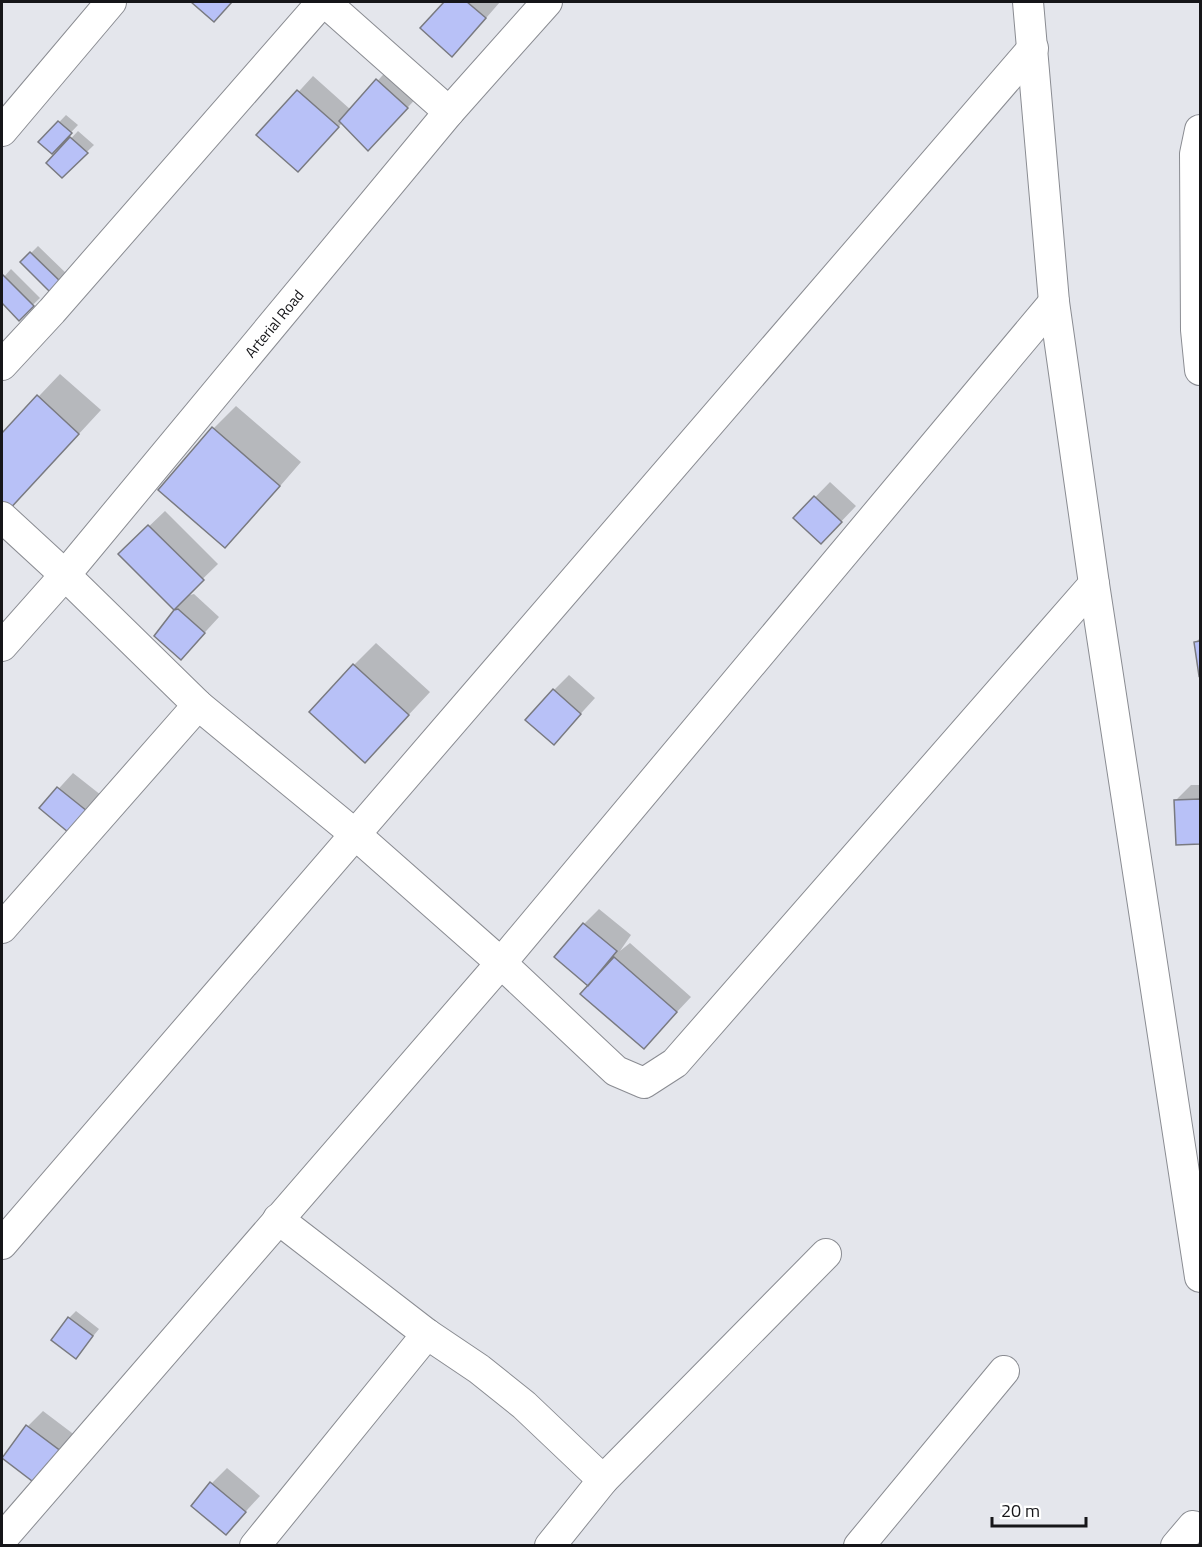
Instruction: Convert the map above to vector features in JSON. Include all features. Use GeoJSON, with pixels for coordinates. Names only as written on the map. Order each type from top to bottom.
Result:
{"type":"FeatureCollection","features":[{"type":"Feature","properties":{"kind":"street"},"geometry":{"type":"LineString","coordinates":[[2,131],[111,2]]}},
{"type":"Feature","properties":{"kind":"street"},"geometry":{"type":"LineString","coordinates":[[2,365],[323,2],[449,112]]}},
{"type":"Feature","properties":{"kind":"street","name":"Arterial Road"},"geometry":{"type":"LineString","coordinates":[[2,646],[65,575],[449,112],[547,2]]}},
{"type":"Feature","properties":{"kind":"street"},"geometry":{"type":"LineString","coordinates":[[1028,2],[1054,302],[1094,584],[1200,1277]]}},
{"type":"Feature","properties":{"kind":"street"},"geometry":{"type":"LineString","coordinates":[[2,1244],[1033,48]]}},
{"type":"Feature","properties":{"kind":"street"},"geometry":{"type":"LineString","coordinates":[[1200,130],[1195,154],[1196,330],[1200,370]]}},
{"type":"Feature","properties":{"kind":"street"},"geometry":{"type":"LineString","coordinates":[[2,1539],[501,963],[1054,302]]}},
{"type":"Feature","properties":{"kind":"street"},"geometry":{"type":"LineString","coordinates":[[2,517],[198,705],[356,835],[501,963],[616,1071],[644,1083],[675,1063],[1094,584]]}},
{"type":"Feature","properties":{"kind":"street"},"geometry":{"type":"LineString","coordinates":[[2,928],[198,705]]}},
{"type":"Feature","properties":{"kind":"street"},"geometry":{"type":"LineString","coordinates":[[278,1219],[524,1405],[603,1480]]}},
{"type":"Feature","properties":{"kind":"street"},"geometry":{"type":"LineString","coordinates":[[550,1545],[603,1480],[826,1254]]}},
{"type":"Feature","properties":{"kind":"street"},"geometry":{"type":"LineString","coordinates":[[255,1545],[428,1334]]}},
{"type":"Feature","properties":{"kind":"street"},"geometry":{"type":"LineString","coordinates":[[859,1545],[1004,1371]]}},
{"type":"Feature","properties":{"kind":"building"},"geometry":{"type":"Polygon","coordinates":[[[191,2],[232,2],[214,22],[191,2]]]}},
{"type":"Feature","properties":{"kind":"building"},"geometry":{"type":"Polygon","coordinates":[[[444,2],[467,2],[486,18],[452,57],[420,28],[444,2]]]}},
{"type":"Feature","properties":{"kind":"building"},"geometry":{"type":"Polygon","coordinates":[[[376,79],[408,108],[368,151],[339,121],[376,79]]]}},
{"type":"Feature","properties":{"kind":"building"},"geometry":{"type":"Polygon","coordinates":[[[297,90],[339,127],[298,172],[256,135],[297,90]]]}},
{"type":"Feature","properties":{"kind":"building"},"geometry":{"type":"Polygon","coordinates":[[[58,121],[72,133],[52,154],[38,142],[58,121]]]}},
{"type":"Feature","properties":{"kind":"building"},"geometry":{"type":"Polygon","coordinates":[[[70,137],[88,153],[62,178],[46,163],[70,137]]]}},
{"type":"Feature","properties":{"kind":"building"},"geometry":{"type":"Polygon","coordinates":[[[30,252],[63,284],[53,295],[20,262],[30,252]]]}},
{"type":"Feature","properties":{"kind":"building"},"geometry":{"type":"Polygon","coordinates":[[[3,275],[34,306],[19,321],[2,303],[3,275]]]}},
{"type":"Feature","properties":{"kind":"building"},"geometry":{"type":"Polygon","coordinates":[[[37,395],[79,434],[6,513],[2,509],[2,433],[37,395]]]}},
{"type":"Feature","properties":{"kind":"building"},"geometry":{"type":"Polygon","coordinates":[[[212,427],[280,486],[225,548],[158,490],[212,427]]]}},
{"type":"Feature","properties":{"kind":"building"},"geometry":{"type":"Polygon","coordinates":[[[814,496],[842,522],[821,544],[793,518],[814,496]]]}},
{"type":"Feature","properties":{"kind":"building"},"geometry":{"type":"Polygon","coordinates":[[[148,525],[204,580],[174,610],[118,554],[148,525]]]}},
{"type":"Feature","properties":{"kind":"building"},"geometry":{"type":"Polygon","coordinates":[[[178,609],[205,633],[181,660],[154,636],[174,610],[178,609]]]}},
{"type":"Feature","properties":{"kind":"building"},"geometry":{"type":"Polygon","coordinates":[[[1200,641],[1200,675],[1199,676],[1194,642],[1200,641]]]}},
{"type":"Feature","properties":{"kind":"building"},"geometry":{"type":"Polygon","coordinates":[[[353,664],[409,715],[365,763],[309,712],[353,664]]]}},
{"type":"Feature","properties":{"kind":"building"},"geometry":{"type":"Polygon","coordinates":[[[553,689],[581,714],[554,745],[525,720],[553,689]]]}},
{"type":"Feature","properties":{"kind":"building"},"geometry":{"type":"Polygon","coordinates":[[[57,787],[92,815],[74,837],[39,808],[57,787]]]}},
{"type":"Feature","properties":{"kind":"building"},"geometry":{"type":"Polygon","coordinates":[[[1200,799],[1200,844],[1176,845],[1174,800],[1200,799]]]}},
{"type":"Feature","properties":{"kind":"building"},"geometry":{"type":"Polygon","coordinates":[[[583,923],[617,951],[588,986],[554,957],[583,923]]]}},
{"type":"Feature","properties":{"kind":"building"},"geometry":{"type":"Polygon","coordinates":[[[614,957],[677,1012],[644,1049],[580,994],[614,957]]]}},
{"type":"Feature","properties":{"kind":"building"},"geometry":{"type":"Polygon","coordinates":[[[68,1317],[93,1336],[76,1359],[51,1340],[68,1317]]]}},
{"type":"Feature","properties":{"kind":"building"},"geometry":{"type":"Polygon","coordinates":[[[26,1425],[62,1452],[36,1484],[2,1458],[26,1425]]]}},
{"type":"Feature","properties":{"kind":"building"},"geometry":{"type":"Polygon","coordinates":[[[210,1482],[246,1512],[226,1535],[191,1506],[210,1482]]]}}]}
